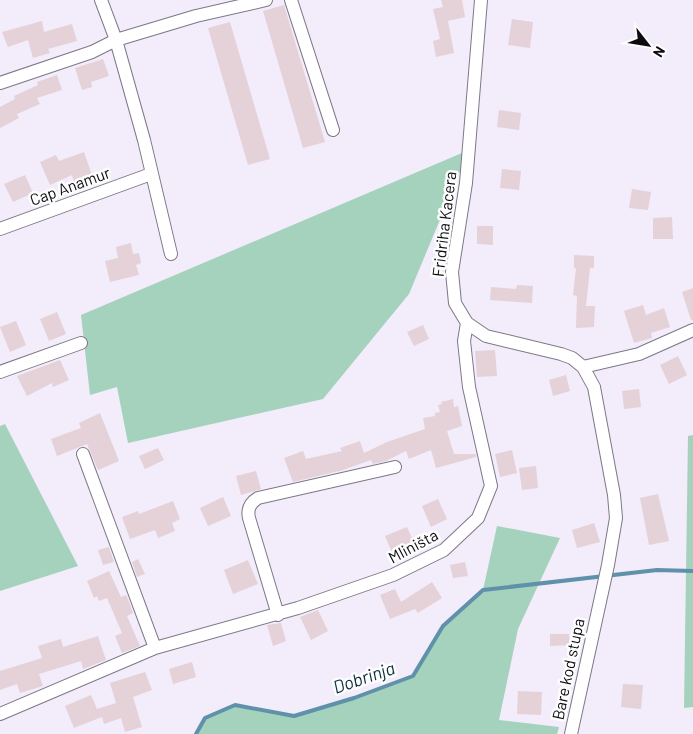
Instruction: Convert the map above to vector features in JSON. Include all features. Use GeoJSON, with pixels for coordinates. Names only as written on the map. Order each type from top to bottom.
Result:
{"type":"FeatureCollection","features":[{"type":"Feature","properties":{"kind":"street"},"geometry":{"type":"LineString","coordinates":[[101,0],[116,40],[144,140],[171,254]]}},
{"type":"Feature","properties":{"kind":"street"},"geometry":{"type":"LineString","coordinates":[[0,83],[92,52],[116,40],[196,16],[249,2],[266,0]]}},
{"type":"Feature","properties":{"kind":"street"},"geometry":{"type":"LineString","coordinates":[[291,0],[333,130]]}},
{"type":"Feature","properties":{"kind":"street","name":"Fridriha Kacera"},"geometry":{"type":"LineString","coordinates":[[481,0],[466,183],[452,272],[455,304],[467,323],[486,336],[561,354],[572,358],[583,367]]}},
{"type":"Feature","properties":{"kind":"street","name":"Cap Anamur"},"geometry":{"type":"LineString","coordinates":[[0,229],[151,174]]}},
{"type":"Feature","properties":{"kind":"street","name":"Mliništa"},"geometry":{"type":"LineString","coordinates":[[0,714],[155,648],[278,615],[393,575],[444,550],[478,518],[491,486],[468,387],[464,340],[467,323]]}},
{"type":"Feature","properties":{"kind":"street"},"geometry":{"type":"LineString","coordinates":[[583,367],[639,354],[693,330]]}},
{"type":"Feature","properties":{"kind":"street"},"geometry":{"type":"LineString","coordinates":[[0,372],[81,343]]}},
{"type":"Feature","properties":{"kind":"street","name":"Bare kod stupa"},"geometry":{"type":"LineString","coordinates":[[571,734],[608,565],[616,518],[614,495],[594,387],[583,367]]}},
{"type":"Feature","properties":{"kind":"street"},"geometry":{"type":"LineString","coordinates":[[83,454],[155,648]]}},
{"type":"Feature","properties":{"kind":"street"},"geometry":{"type":"LineString","coordinates":[[278,615],[249,518],[249,507],[253,501],[258,498],[395,467]]}},
{"type":"Feature","properties":{"kind":"green space"},"geometry":{"type":"Polygon","coordinates":[[[469,150],[409,294],[323,399],[128,443],[117,387],[90,395],[81,315],[469,150]]]}},
{"type":"Feature","properties":{"kind":"green space"},"geometry":{"type":"Polygon","coordinates":[[[5,424],[78,566],[0,591],[0,426],[5,424]]]}},
{"type":"Feature","properties":{"kind":"green space"},"geometry":{"type":"Polygon","coordinates":[[[693,435],[693,707],[684,708],[688,436],[693,435]]]}},
{"type":"Feature","properties":{"kind":"green space"},"geometry":{"type":"Polygon","coordinates":[[[497,526],[560,538],[518,629],[499,720],[559,727],[557,734],[196,734],[205,718],[235,705],[294,716],[354,698],[413,676],[443,626],[483,590],[497,526]]]}},
{"type":"Feature","properties":{"kind":"building"},"geometry":{"type":"Polygon","coordinates":[[[441,0],[462,0],[465,17],[448,21],[454,53],[436,57],[433,41],[440,39],[433,9],[443,7],[441,0]]]}},
{"type":"Feature","properties":{"kind":"building"},"geometry":{"type":"Polygon","coordinates":[[[284,5],[325,142],[303,148],[263,11],[284,5]]]}},
{"type":"Feature","properties":{"kind":"building"},"geometry":{"type":"Polygon","coordinates":[[[512,19],[533,22],[530,48],[508,45],[512,19]]]}},
{"type":"Feature","properties":{"kind":"building"},"geometry":{"type":"Polygon","coordinates":[[[42,21],[44,32],[72,24],[77,41],[48,49],[50,53],[33,58],[28,40],[8,47],[2,32],[42,21]]]}},
{"type":"Feature","properties":{"kind":"building"},"geometry":{"type":"Polygon","coordinates":[[[230,22],[270,159],[248,165],[208,28],[230,22]]]}},
{"type":"Feature","properties":{"kind":"building"},"geometry":{"type":"Polygon","coordinates":[[[103,59],[109,76],[91,82],[92,87],[82,90],[75,68],[103,59]]]}},
{"type":"Feature","properties":{"kind":"building"},"geometry":{"type":"Polygon","coordinates":[[[57,75],[62,90],[37,98],[40,104],[17,114],[19,118],[0,128],[0,107],[15,99],[14,96],[38,85],[37,82],[57,75]]]}},
{"type":"Feature","properties":{"kind":"building"},"geometry":{"type":"Polygon","coordinates":[[[499,110],[521,113],[519,130],[497,127],[499,110]]]}},
{"type":"Feature","properties":{"kind":"building"},"geometry":{"type":"Polygon","coordinates":[[[84,152],[92,175],[74,182],[72,175],[50,185],[40,162],[56,155],[59,161],[84,152]]]}},
{"type":"Feature","properties":{"kind":"building"},"geometry":{"type":"Polygon","coordinates":[[[502,169],[521,171],[519,190],[500,188],[502,169]]]}},
{"type":"Feature","properties":{"kind":"building"},"geometry":{"type":"Polygon","coordinates":[[[25,175],[33,193],[13,202],[4,184],[25,175]]]}},
{"type":"Feature","properties":{"kind":"building"},"geometry":{"type":"Polygon","coordinates":[[[632,189],[651,192],[648,210],[629,208],[632,189]]]}},
{"type":"Feature","properties":{"kind":"building"},"geometry":{"type":"Polygon","coordinates":[[[672,217],[673,239],[653,239],[653,218],[672,217]]]}},
{"type":"Feature","properties":{"kind":"building"},"geometry":{"type":"Polygon","coordinates":[[[477,226],[493,226],[493,245],[477,244],[477,226]]]}},
{"type":"Feature","properties":{"kind":"building"},"geometry":{"type":"Polygon","coordinates":[[[131,243],[133,254],[139,253],[141,263],[136,265],[139,275],[110,282],[105,261],[118,258],[116,247],[131,243]]]}},
{"type":"Feature","properties":{"kind":"building"},"geometry":{"type":"Polygon","coordinates":[[[574,255],[594,256],[594,268],[590,268],[586,306],[595,306],[594,327],[576,328],[577,296],[573,295],[576,268],[574,268],[574,255]]]}},
{"type":"Feature","properties":{"kind":"building"},"geometry":{"type":"Polygon","coordinates":[[[517,285],[533,286],[532,303],[490,300],[491,287],[516,289],[517,285]]]}},
{"type":"Feature","properties":{"kind":"building"},"geometry":{"type":"Polygon","coordinates":[[[693,288],[693,320],[691,320],[682,292],[693,288]]]}},
{"type":"Feature","properties":{"kind":"building"},"geometry":{"type":"Polygon","coordinates":[[[643,305],[646,315],[664,308],[670,327],[651,333],[652,338],[634,343],[624,311],[643,305]]]}},
{"type":"Feature","properties":{"kind":"building"},"geometry":{"type":"Polygon","coordinates":[[[57,312],[66,334],[49,341],[40,319],[57,312]]]}},
{"type":"Feature","properties":{"kind":"building"},"geometry":{"type":"Polygon","coordinates":[[[16,321],[26,345],[10,352],[0,327],[16,321]]]}},
{"type":"Feature","properties":{"kind":"building"},"geometry":{"type":"Polygon","coordinates":[[[423,325],[429,339],[414,346],[407,332],[423,325]]]}},
{"type":"Feature","properties":{"kind":"building"},"geometry":{"type":"Polygon","coordinates":[[[495,350],[497,376],[477,377],[475,351],[495,350]]]}},
{"type":"Feature","properties":{"kind":"building"},"geometry":{"type":"Polygon","coordinates":[[[678,356],[687,375],[669,384],[660,365],[678,356]]]}},
{"type":"Feature","properties":{"kind":"building"},"geometry":{"type":"Polygon","coordinates":[[[60,360],[69,380],[53,387],[52,383],[27,396],[17,376],[60,360]]]}},
{"type":"Feature","properties":{"kind":"building"},"geometry":{"type":"Polygon","coordinates":[[[566,375],[570,391],[553,396],[549,380],[566,375]]]}},
{"type":"Feature","properties":{"kind":"building"},"geometry":{"type":"Polygon","coordinates":[[[639,389],[641,407],[624,409],[622,391],[639,389]]]}},
{"type":"Feature","properties":{"kind":"building"},"geometry":{"type":"Polygon","coordinates":[[[453,399],[454,407],[458,406],[462,426],[447,431],[454,454],[476,454],[476,457],[436,468],[431,450],[409,459],[406,451],[386,461],[373,464],[371,460],[343,470],[293,482],[284,458],[303,451],[306,459],[342,451],[340,448],[360,441],[364,453],[387,442],[425,429],[423,418],[435,416],[435,413],[440,412],[438,405],[442,404],[441,402],[453,399]]]}},
{"type":"Feature","properties":{"kind":"building"},"geometry":{"type":"Polygon","coordinates":[[[100,413],[119,461],[98,470],[87,444],[57,456],[51,439],[81,428],[79,423],[100,413]]]}},
{"type":"Feature","properties":{"kind":"building"},"geometry":{"type":"Polygon","coordinates":[[[158,448],[164,460],[145,469],[139,456],[158,448]]]}},
{"type":"Feature","properties":{"kind":"building"},"geometry":{"type":"Polygon","coordinates":[[[512,450],[517,473],[500,477],[495,454],[512,450]]]}},
{"type":"Feature","properties":{"kind":"building"},"geometry":{"type":"Polygon","coordinates":[[[536,466],[538,488],[522,490],[519,468],[536,466]]]}},
{"type":"Feature","properties":{"kind":"building"},"geometry":{"type":"Polygon","coordinates":[[[256,471],[261,489],[241,495],[236,476],[256,471]]]}},
{"type":"Feature","properties":{"kind":"building"},"geometry":{"type":"Polygon","coordinates":[[[658,494],[669,541],[649,545],[640,498],[658,494]]]}},
{"type":"Feature","properties":{"kind":"building"},"geometry":{"type":"Polygon","coordinates":[[[223,497],[231,516],[208,526],[200,508],[223,497]]]}},
{"type":"Feature","properties":{"kind":"building"},"geometry":{"type":"Polygon","coordinates":[[[438,499],[447,519],[431,527],[422,506],[438,499]]]}},
{"type":"Feature","properties":{"kind":"building"},"geometry":{"type":"Polygon","coordinates":[[[173,501],[180,519],[172,523],[175,531],[158,538],[155,530],[130,539],[122,517],[138,511],[139,514],[173,501]]]}},
{"type":"Feature","properties":{"kind":"building"},"geometry":{"type":"Polygon","coordinates":[[[594,523],[600,542],[577,548],[572,530],[594,523]]]}},
{"type":"Feature","properties":{"kind":"building"},"geometry":{"type":"Polygon","coordinates":[[[407,527],[416,547],[394,557],[385,536],[407,527]]]}},
{"type":"Feature","properties":{"kind":"building"},"geometry":{"type":"Polygon","coordinates":[[[109,547],[114,562],[103,565],[98,550],[109,547]]]}},
{"type":"Feature","properties":{"kind":"building"},"geometry":{"type":"Polygon","coordinates":[[[138,559],[145,574],[137,577],[132,562],[138,559]]]}},
{"type":"Feature","properties":{"kind":"building"},"geometry":{"type":"Polygon","coordinates":[[[248,560],[258,584],[233,594],[224,570],[248,560]]]}},
{"type":"Feature","properties":{"kind":"building"},"geometry":{"type":"Polygon","coordinates":[[[465,562],[468,576],[453,578],[450,565],[465,562]]]}},
{"type":"Feature","properties":{"kind":"building"},"geometry":{"type":"Polygon","coordinates":[[[109,571],[121,597],[126,595],[128,599],[133,613],[127,616],[140,646],[122,653],[115,636],[122,633],[107,598],[99,601],[97,596],[94,598],[87,581],[109,571]]]}},
{"type":"Feature","properties":{"kind":"building"},"geometry":{"type":"Polygon","coordinates":[[[432,582],[442,598],[418,613],[415,609],[390,619],[380,595],[395,589],[401,602],[432,582]]]}},
{"type":"Feature","properties":{"kind":"building"},"geometry":{"type":"Polygon","coordinates":[[[318,610],[328,631],[311,640],[300,617],[318,610]]]}},
{"type":"Feature","properties":{"kind":"building"},"geometry":{"type":"Polygon","coordinates":[[[281,623],[286,641],[273,646],[267,625],[281,623]]]}},
{"type":"Feature","properties":{"kind":"building"},"geometry":{"type":"Polygon","coordinates":[[[550,634],[569,634],[570,645],[550,646],[550,634]]]}},
{"type":"Feature","properties":{"kind":"building"},"geometry":{"type":"Polygon","coordinates":[[[98,636],[106,660],[83,669],[81,661],[39,674],[43,686],[20,693],[17,684],[0,690],[0,671],[42,658],[38,646],[61,639],[63,647],[98,636]]]}},
{"type":"Feature","properties":{"kind":"building"},"geometry":{"type":"Polygon","coordinates":[[[192,662],[196,677],[173,684],[169,669],[192,662]]]}},
{"type":"Feature","properties":{"kind":"building"},"geometry":{"type":"Polygon","coordinates":[[[145,672],[152,690],[133,697],[142,727],[125,732],[121,718],[104,724],[102,717],[74,728],[65,706],[91,695],[97,709],[116,703],[110,683],[145,672]]]}},
{"type":"Feature","properties":{"kind":"building"},"geometry":{"type":"Polygon","coordinates":[[[623,684],[643,685],[641,709],[621,707],[623,684]]]}},
{"type":"Feature","properties":{"kind":"building"},"geometry":{"type":"Polygon","coordinates":[[[518,691],[542,692],[541,715],[517,714],[518,691]]]}},
{"type":"Feature","properties":{"kind":"waterway","name":"Dobrinja"},"geometry":{"type":"LineString","coordinates":[[196,734],[205,718],[235,705],[294,716],[354,698],[413,676],[443,626],[483,590],[657,570],[693,571]]}}]}
